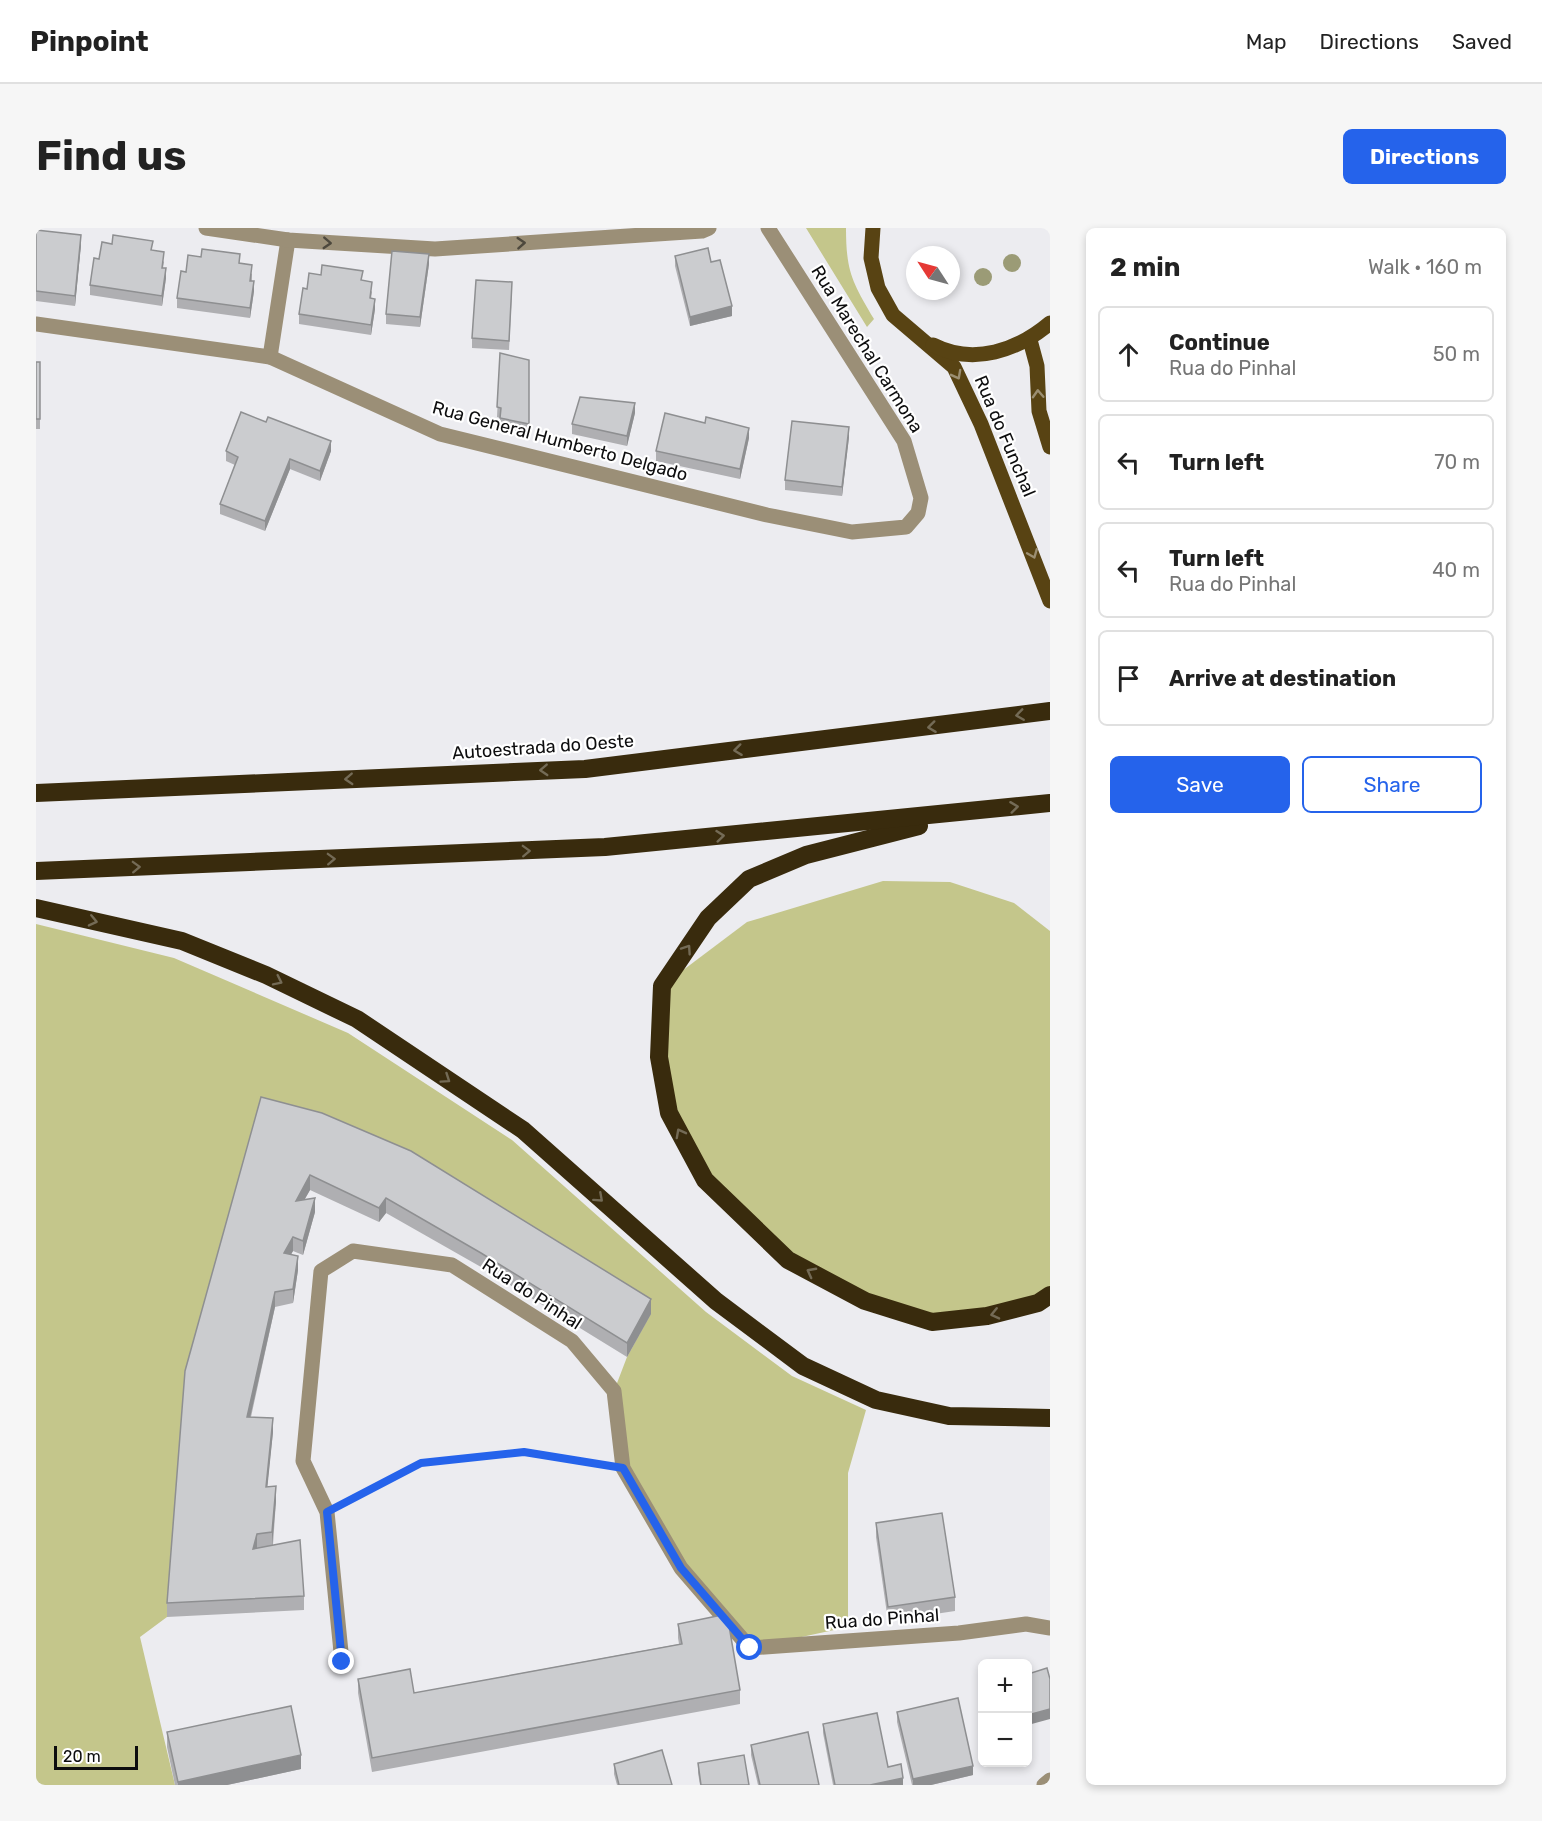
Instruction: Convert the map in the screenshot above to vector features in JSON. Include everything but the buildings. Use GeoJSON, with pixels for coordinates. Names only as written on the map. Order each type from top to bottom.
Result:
{"type":"FeatureCollection","features":[{"type":"Feature","properties":{"kind":"highway","name":"Autoestrada do Oeste"},"geometry":{"type":"LineString","coordinates":[[36,793],[585,768],[1050,711]]}},
{"type":"Feature","properties":{"kind":"highway"},"geometry":{"type":"LineString","coordinates":[[36,871],[605,847],[1050,803]]}},
{"type":"Feature","properties":{"kind":"highway"},"geometry":{"type":"LineString","coordinates":[[977,812],[806,855],[749,879],[708,918],[662,986],[659,1057],[669,1113],[705,1180],[788,1260],[865,1301],[932,1322],[987,1316],[1038,1303],[1050,1295]]}},
{"type":"Feature","properties":{"kind":"highway"},"geometry":{"type":"LineString","coordinates":[[36,908],[182,941],[266,975],[357,1019],[522,1130],[716,1301],[803,1366],[876,1400],[949,1416],[1050,1418]]}},
{"type":"Feature","properties":{"kind":"main road","name":"Rua do Funchal"},"geometry":{"type":"LineString","coordinates":[[873,228],[871,258],[878,288],[893,315],[954,367],[981,424],[1050,601]]}},
{"type":"Feature","properties":{"kind":"main road","name":"Rua do Funchal"},"geometry":{"type":"LineString","coordinates":[[915,336],[942,350],[971,355],[1002,352],[1030,340],[1050,323]]}},
{"type":"Feature","properties":{"kind":"main road","name":"Rua do Funchal"},"geometry":{"type":"LineString","coordinates":[[1030,340],[1037,366],[1039,411],[1050,447]]}},
{"type":"Feature","properties":{"kind":"street"},"geometry":{"type":"LineString","coordinates":[[206,228],[288,240],[435,249],[702,231],[709,228]]}},
{"type":"Feature","properties":{"kind":"street","name":"Rua Marechal Carmona"},"geometry":{"type":"LineString","coordinates":[[768,228],[904,441],[921,498],[918,513],[906,527]]}},
{"type":"Feature","properties":{"kind":"street"},"geometry":{"type":"LineString","coordinates":[[270,357],[288,240]]}},
{"type":"Feature","properties":{"kind":"street","name":"Rua General Humberto Delgado"},"geometry":{"type":"LineString","coordinates":[[36,324],[270,357],[440,434],[767,515],[852,532],[906,527]]}},
{"type":"Feature","properties":{"kind":"street","name":"Rua do Pinhal"},"geometry":{"type":"LineString","coordinates":[[342,1662],[327,1512],[303,1461],[321,1271],[353,1251],[452,1265],[572,1341],[614,1391],[623,1468],[681,1568],[750,1648],[959,1633],[1026,1624],[1050,1628]]}},
{"type":"Feature","properties":{"kind":"street"},"geometry":{"type":"LineString","coordinates":[[1044,1785],[1050,1780]]}},
{"type":"Feature","properties":{"kind":"path"},"geometry":{"type":"LineString","coordinates":[[327,1512],[421,1463],[524,1452],[623,1468]]}},
{"type":"Feature","properties":{"kind":"green space"},"geometry":{"type":"Polygon","coordinates":[[[806,228],[846,228],[847,255],[852,276],[874,319],[867,327],[806,228]]]}},
{"type":"Feature","properties":{"kind":"green space"},"geometry":{"type":"Polygon","coordinates":[[[883,881],[950,882],[1014,903],[1050,931],[1050,1289],[987,1316],[902,1312],[788,1260],[730,1204],[682,1137],[659,1057],[662,986],[747,922],[883,881]]]}},
{"type":"Feature","properties":{"kind":"green space"},"geometry":{"type":"Polygon","coordinates":[[[36,924],[174,958],[348,1033],[512,1140],[706,1312],[792,1376],[866,1410],[848,1473],[848,1627],[750,1648],[681,1568],[623,1468],[614,1391],[627,1357],[651,1313],[322,1128],[167,1617],[140,1637],[175,1785],[36,1785],[36,924]]]}},
{"type":"Feature","properties":{"kind":"route"},"geometry":{"type":"LineString","coordinates":[[342,1662],[327,1512],[421,1463],[524,1452],[623,1468],[681,1568],[750,1648]]}}]}
